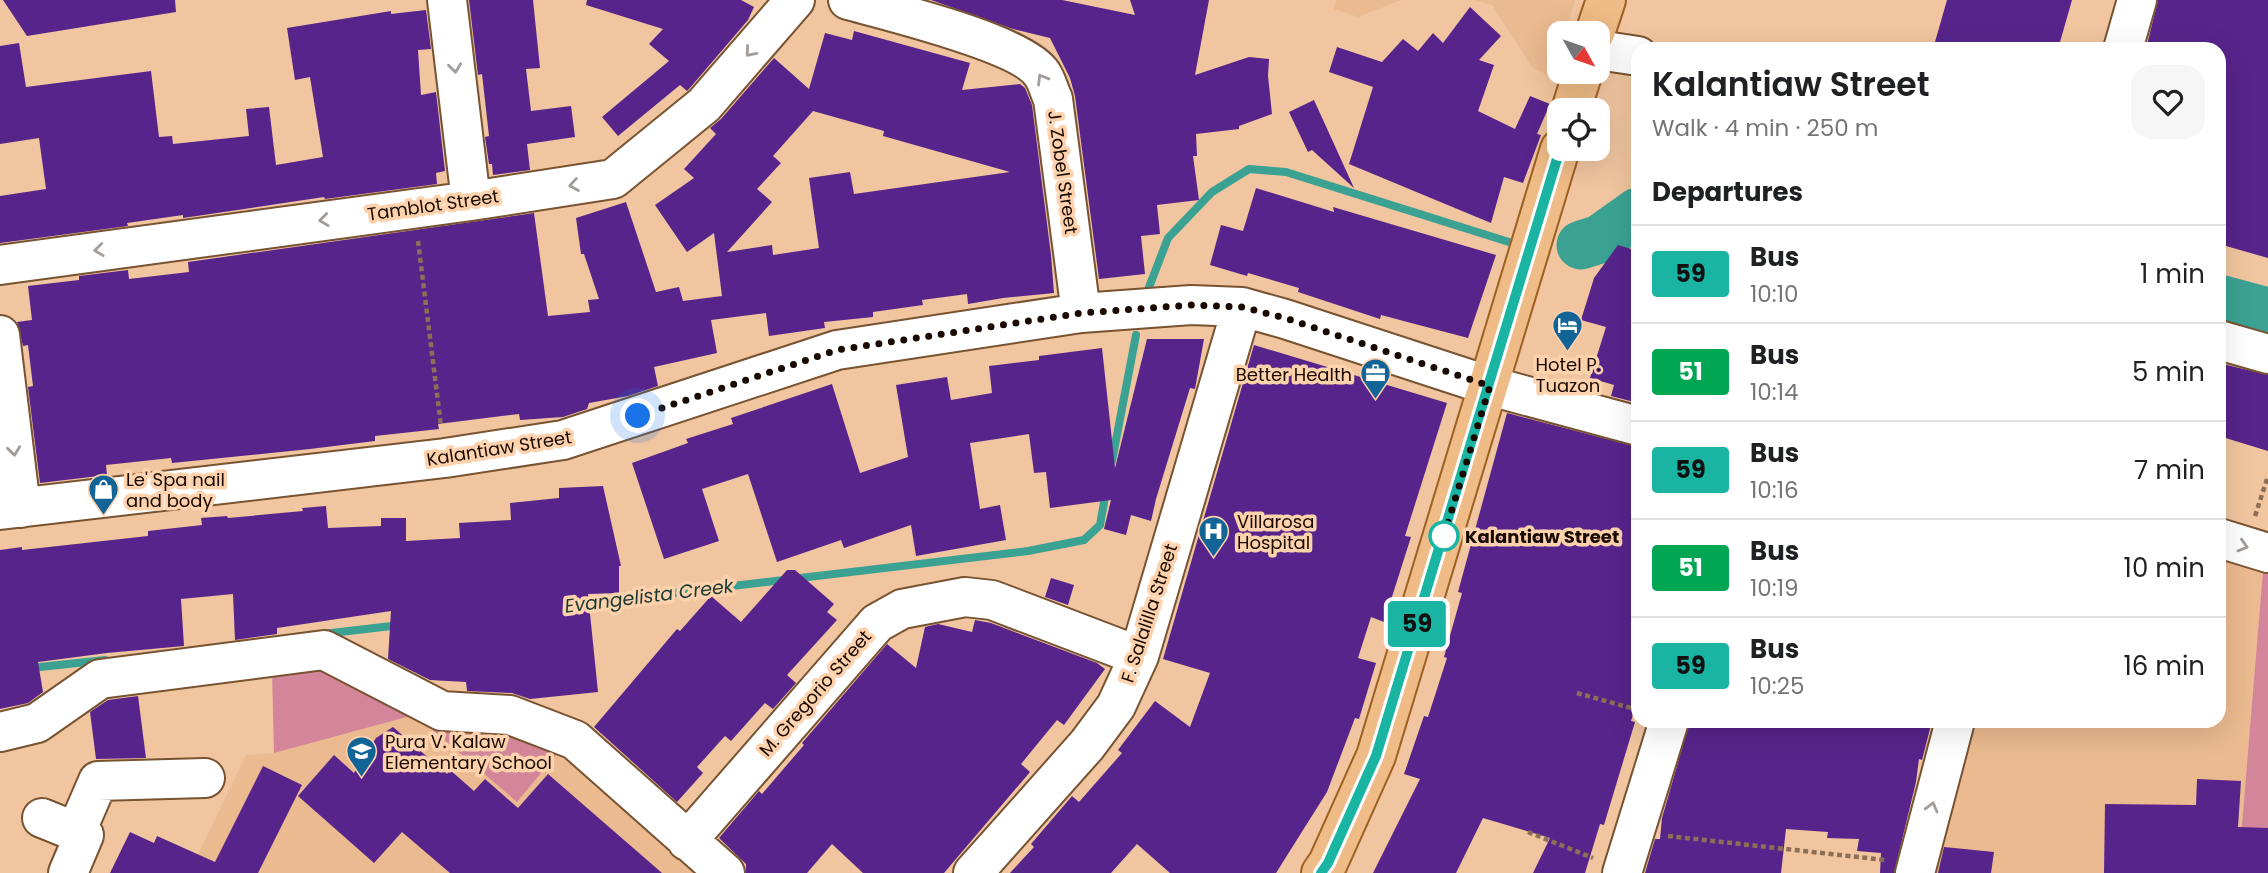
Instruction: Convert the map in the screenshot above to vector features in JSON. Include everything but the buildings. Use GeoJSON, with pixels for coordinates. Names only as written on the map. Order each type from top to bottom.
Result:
{"type":"FeatureCollection","features":[{"type":"Feature","properties":{"kind":"main road"},"geometry":{"type":"LineString","coordinates":[[1599,21],[1605,0]]}},
{"type":"Feature","properties":{"kind":"main road"},"geometry":{"type":"LineString","coordinates":[[1321,873],[1376,756],[1557,161]]}},
{"type":"Feature","properties":{"kind":"street"},"geometry":{"type":"LineString","coordinates":[[447,0],[471,201]]}},
{"type":"Feature","properties":{"kind":"street","name":"Tamblot Street"},"geometry":{"type":"LineString","coordinates":[[0,265],[2,262],[471,201],[613,179],[704,105],[795,0]]}},
{"type":"Feature","properties":{"kind":"street","name":"J. Zobel Street"},"geometry":{"type":"LineString","coordinates":[[848,0],[918,19],[1011,50],[1041,72],[1053,99],[1082,313]]}},
{"type":"Feature","properties":{"kind":"street"},"geometry":{"type":"LineString","coordinates":[[2125,42],[2137,0]]}},
{"type":"Feature","properties":{"kind":"street"},"geometry":{"type":"LineString","coordinates":[[1610,52],[1631,55]]}},
{"type":"Feature","properties":{"kind":"street","name":"Kalantiaw Street"},"geometry":{"type":"LineString","coordinates":[[10,509],[445,458],[563,440],[837,350],[1082,313],[1191,305],[1242,307],[1285,318],[1490,386],[1631,424]]}},
{"type":"Feature","properties":{"kind":"street","name":"F. Salalilla Street"},"geometry":{"type":"LineString","coordinates":[[972,873],[1087,745],[1116,706],[1139,656],[1242,307]]}},
{"type":"Feature","properties":{"kind":"street"},"geometry":{"type":"LineString","coordinates":[[0,335],[10,509]]}},
{"type":"Feature","properties":{"kind":"street"},"geometry":{"type":"LineString","coordinates":[[2226,342],[2268,354]]}},
{"type":"Feature","properties":{"kind":"street","name":"M. Gregorio Street"},"geometry":{"type":"LineString","coordinates":[[687,841],[877,623],[902,609],[965,597],[992,600],[1139,656]]}},
{"type":"Feature","properties":{"kind":"street"},"geometry":{"type":"LineString","coordinates":[[0,732],[37,723],[100,679],[324,650],[443,711],[510,715],[575,740],[725,873]]}},
{"type":"Feature","properties":{"kind":"street"},"geometry":{"type":"LineString","coordinates":[[1622,872],[1667,728]]}},
{"type":"Feature","properties":{"kind":"street"},"geometry":{"type":"LineString","coordinates":[[1916,868],[1953,728]]}},
{"type":"Feature","properties":{"kind":"street"},"geometry":{"type":"LineString","coordinates":[[68,873],[84,835],[59,825],[99,781],[205,778]]}},
{"type":"Feature","properties":{"kind":"path"},"geometry":{"type":"LineString","coordinates":[[414,208],[445,458]]}},
{"type":"Feature","properties":{"kind":"path"},"geometry":{"type":"LineString","coordinates":[[2244,546],[2268,476]]}},
{"type":"Feature","properties":{"kind":"path"},"geometry":{"type":"LineString","coordinates":[[1577,693],[1631,708]]}},
{"type":"Feature","properties":{"kind":"path"},"geometry":{"type":"LineString","coordinates":[[1528,832],[1622,872]]}},
{"type":"Feature","properties":{"kind":"path"},"geometry":{"type":"LineString","coordinates":[[1636,832],[1916,868]]}},
{"type":"Feature","properties":{"kind":"shaded area"},"geometry":{"type":"Polygon","coordinates":[[[1336,0],[1401,0],[1358,17],[1334,9],[1336,0]]]}},
{"type":"Feature","properties":{"kind":"shaded area"},"geometry":{"type":"Polygon","coordinates":[[[1475,0],[1575,0],[1569,21],[1547,21],[1547,75],[1532,67],[1492,5],[1475,0]]]}},
{"type":"Feature","properties":{"kind":"shaded area"},"geometry":{"type":"Polygon","coordinates":[[[2226,547],[2264,559],[2238,873],[1924,873],[1963,728],[2226,728],[2226,547]]]}},
{"type":"Feature","properties":{"kind":"shaded area"},"geometry":{"type":"Polygon","coordinates":[[[2264,559],[2268,561],[2268,873],[2238,873],[2264,559]]]}},
{"type":"Feature","properties":{"kind":"shaded area"},"geometry":{"type":"Polygon","coordinates":[[[329,669],[414,715],[274,753],[272,671],[329,669]]]}},
{"type":"Feature","properties":{"kind":"shaded area","name":"Pura V. Kalaw Elementary School"},"geometry":{"type":"Polygon","coordinates":[[[414,715],[517,802],[561,749],[704,873],[189,873],[246,755],[274,753],[414,715]]]}},
{"type":"Feature","properties":{"kind":"shaded area"},"geometry":{"type":"Polygon","coordinates":[[[495,720],[561,749],[517,802],[429,727],[495,720]]]}},
{"type":"Feature","properties":{"kind":"waterway"},"geometry":{"type":"LineString","coordinates":[[1146,295],[1168,238],[1212,192],[1249,169],[1286,172],[1509,242]]}},
{"type":"Feature","properties":{"kind":"waterway","name":"Evangelista Creek"},"geometry":{"type":"LineString","coordinates":[[1581,245],[1600,239],[1631,217]]}},
{"type":"Feature","properties":{"kind":"waterway","name":"Evangelista Creek"},"geometry":{"type":"LineString","coordinates":[[2226,301],[2268,312]]}},
{"type":"Feature","properties":{"kind":"waterway","name":"Evangelista Creek"},"geometry":{"type":"LineString","coordinates":[[1112,461],[1136,335]]}},
{"type":"Feature","properties":{"kind":"waterway","name":"Evangelista Creek"},"geometry":{"type":"LineString","coordinates":[[580,604],[1028,551],[1084,540],[1100,525],[1106,491]]}},
{"type":"Feature","properties":{"kind":"waterway","name":"Evangelista Creek"},"geometry":{"type":"LineString","coordinates":[[323,634],[400,625]]}},
{"type":"Feature","properties":{"kind":"waterway","name":"Evangelista Creek"},"geometry":{"type":"LineString","coordinates":[[31,668],[105,660]]}},
{"type":"Feature","properties":{"kind":"bus line","name":"59"},"geometry":{"type":"LineString","coordinates":[[1321,873],[1376,756],[1557,161]]}},
{"type":"Feature","properties":{"kind":"place","name":"Hotel P. Tuazon"},"geometry":{"type":"Point","coordinates":[1568,353]}},
{"type":"Feature","properties":{"kind":"place","name":"Better Health"},"geometry":{"type":"Point","coordinates":[1375,401]}},
{"type":"Feature","properties":{"kind":"place","name":"Le' Spa nail and body"},"geometry":{"type":"Point","coordinates":[103,516]}},
{"type":"Feature","properties":{"kind":"place","name":"Kalantiaw Street"},"geometry":{"type":"Point","coordinates":[1444,536]}},
{"type":"Feature","properties":{"kind":"place","name":"Villarosa Hospital"},"geometry":{"type":"Point","coordinates":[1214,558]}},
{"type":"Feature","properties":{"kind":"place","name":"Pura V. Kalaw Elementary School"},"geometry":{"type":"Point","coordinates":[362,778]}},
{"type":"Feature","properties":{"kind":"route"},"geometry":{"type":"LineString","coordinates":[[638,416],[837,350],[1082,313],[1191,305],[1242,307],[1285,318],[1490,386],[1441,545],[1444,536]]}}]}
